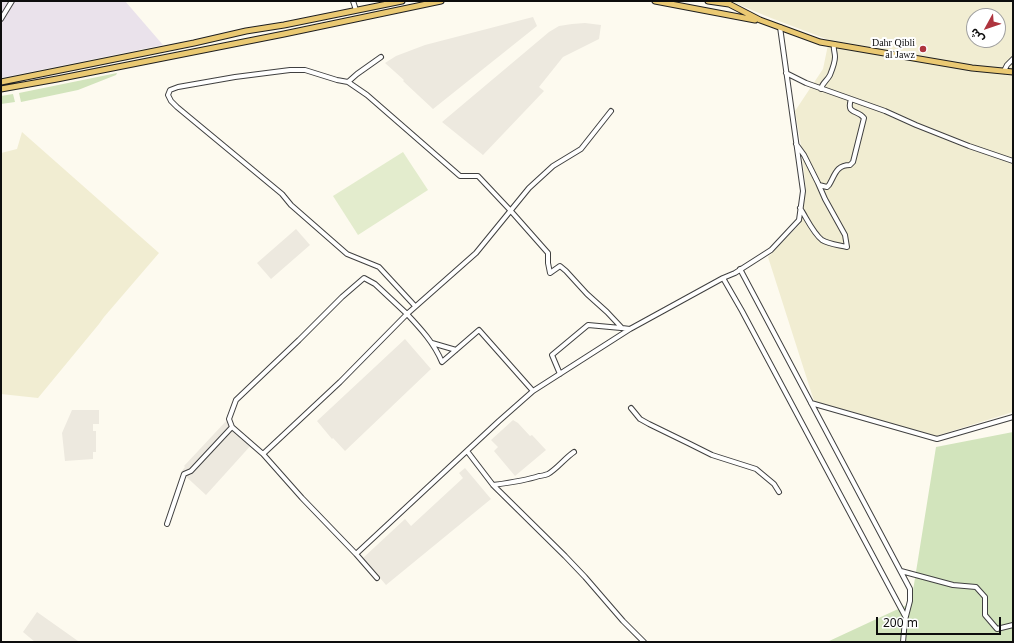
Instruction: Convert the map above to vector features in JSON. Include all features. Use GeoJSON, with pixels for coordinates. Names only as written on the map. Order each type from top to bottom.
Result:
{"type":"FeatureCollection","features":[{"type":"Feature","properties":{"kind":"main road"},"geometry":{"type":"LineString","coordinates":[[1,82],[246,31],[402,1]]}},
{"type":"Feature","properties":{"kind":"main road"},"geometry":{"type":"LineString","coordinates":[[1,89],[315,28],[441,1]]}},
{"type":"Feature","properties":{"kind":"main road"},"geometry":{"type":"LineString","coordinates":[[655,1],[760,20]]}},
{"type":"Feature","properties":{"kind":"main road"},"geometry":{"type":"LineString","coordinates":[[708,1],[729,4],[760,20],[820,42],[972,68],[1013,72]]}},
{"type":"Feature","properties":{"kind":"main road"},"geometry":{"type":"LineString","coordinates":[[363,8],[365,17]]}},
{"type":"Feature","properties":{"kind":"main road"},"geometry":{"type":"LineString","coordinates":[[313,19],[316,22],[315,28]]}},
{"type":"Feature","properties":{"kind":"main road"},"geometry":{"type":"LineString","coordinates":[[291,23],[289,26],[294,32]]}},
{"type":"Feature","properties":{"kind":"street"},"geometry":{"type":"LineString","coordinates":[[1,19],[12,1]]}},
{"type":"Feature","properties":{"kind":"street"},"geometry":{"type":"LineString","coordinates":[[353,1],[356,10]]}},
{"type":"Feature","properties":{"kind":"street"},"geometry":{"type":"LineString","coordinates":[[356,554],[532,391],[630,329],[740,269],[771,250],[799,220],[803,191],[780,27]]}},
{"type":"Feature","properties":{"kind":"street"},"geometry":{"type":"LineString","coordinates":[[821,88],[822,84],[828,79],[834,62],[834,44]]}},
{"type":"Feature","properties":{"kind":"street"},"geometry":{"type":"LineString","coordinates":[[348,82],[381,57]]}},
{"type":"Feature","properties":{"kind":"street"},"geometry":{"type":"LineString","coordinates":[[1004,71],[1013,59]]}},
{"type":"Feature","properties":{"kind":"street"},"geometry":{"type":"LineString","coordinates":[[415,306],[379,267],[347,254],[291,205],[282,194],[177,107],[171,101],[168,94],[170,90],[178,87],[235,77],[290,70],[305,70],[348,82],[367,95],[460,176],[478,176],[548,253],[550,273],[560,266],[622,328]]}},
{"type":"Feature","properties":{"kind":"street"},"geometry":{"type":"LineString","coordinates":[[786,73],[806,83],[885,111],[969,146],[1013,161]]}},
{"type":"Feature","properties":{"kind":"street"},"geometry":{"type":"LineString","coordinates":[[819,185],[827,187],[836,172],[841,167],[844,165],[850,165],[853,162],[864,118],[852,111],[849,107],[851,99]]}},
{"type":"Feature","properties":{"kind":"street"},"geometry":{"type":"LineString","coordinates":[[263,454],[340,382],[415,306],[476,253],[529,188],[553,166],[581,149],[611,111]]}},
{"type":"Feature","properties":{"kind":"street"},"geometry":{"type":"LineString","coordinates":[[796,144],[804,155],[825,199],[845,235],[847,247],[835,245],[821,239],[809,224],[800,208]]}},
{"type":"Feature","properties":{"kind":"street"},"geometry":{"type":"LineString","coordinates":[[740,269],[910,589],[910,601],[905,616],[903,642]]}},
{"type":"Feature","properties":{"kind":"street"},"geometry":{"type":"LineString","coordinates":[[377,578],[263,454],[232,427],[229,419],[236,400],[342,297],[364,278],[375,284],[423,330],[432,342],[442,362],[479,330],[532,391]]}},
{"type":"Feature","properties":{"kind":"street"},"geometry":{"type":"LineString","coordinates":[[723,278],[905,616]]}},
{"type":"Feature","properties":{"kind":"street"},"geometry":{"type":"LineString","coordinates":[[560,374],[552,355],[588,325],[630,329]]}},
{"type":"Feature","properties":{"kind":"street"},"geometry":{"type":"LineString","coordinates":[[432,342],[456,350]]}},
{"type":"Feature","properties":{"kind":"street"},"geometry":{"type":"LineString","coordinates":[[812,403],[937,439],[1013,417]]}},
{"type":"Feature","properties":{"kind":"street"},"geometry":{"type":"LineString","coordinates":[[631,408],[640,419],[712,455],[756,469],[774,484],[779,492]]}},
{"type":"Feature","properties":{"kind":"street"},"geometry":{"type":"LineString","coordinates":[[166,524],[184,474],[191,471],[232,427]]}},
{"type":"Feature","properties":{"kind":"street"},"geometry":{"type":"LineString","coordinates":[[467,451],[493,485],[565,556],[623,621],[644,642]]}},
{"type":"Feature","properties":{"kind":"street"},"geometry":{"type":"LineString","coordinates":[[493,485],[506,484],[548,474],[574,452]]}},
{"type":"Feature","properties":{"kind":"street"},"geometry":{"type":"LineString","coordinates":[[901,571],[953,585],[976,587],[985,597],[985,615],[997,629],[1013,625]]}},
{"type":"Feature","properties":{"kind":"shaded area"},"geometry":{"type":"Polygon","coordinates":[[[1,1],[125,1],[163,45],[1,78],[1,1]]]}},
{"type":"Feature","properties":{"kind":"shaded area"},"geometry":{"type":"Polygon","coordinates":[[[730,1],[1013,1],[1013,412],[936,436],[814,401],[768,257],[800,224],[806,190],[801,145],[795,111],[823,69],[829,40],[730,1]]]}},
{"type":"Feature","properties":{"kind":"shaded area"},"geometry":{"type":"Polygon","coordinates":[[[533,17],[537,26],[433,109],[385,63],[396,56],[425,45],[533,17]]]}},
{"type":"Feature","properties":{"kind":"shaded area"},"geometry":{"type":"Polygon","coordinates":[[[585,23],[601,25],[599,39],[563,57],[539,87],[544,91],[483,155],[442,122],[549,32],[559,26],[585,23]]]}},
{"type":"Feature","properties":{"kind":"shaded area"},"geometry":{"type":"Polygon","coordinates":[[[22,132],[159,253],[104,317],[38,398],[1,394],[1,153],[17,149],[22,132]]]}},
{"type":"Feature","properties":{"kind":"shaded area"},"geometry":{"type":"Polygon","coordinates":[[[296,229],[310,245],[271,279],[257,263],[296,229]]]}},
{"type":"Feature","properties":{"kind":"shaded area"},"geometry":{"type":"Polygon","coordinates":[[[405,339],[431,369],[345,451],[333,438],[332,439],[317,421],[405,339]]]}},
{"type":"Feature","properties":{"kind":"shaded area"},"geometry":{"type":"Polygon","coordinates":[[[72,410],[99,410],[99,424],[93,424],[93,431],[96,431],[96,452],[93,452],[93,459],[65,461],[62,433],[72,410]]]}},
{"type":"Feature","properties":{"kind":"shaded area"},"geometry":{"type":"Polygon","coordinates":[[[228,419],[253,443],[206,495],[181,472],[185,467],[184,466],[228,419]]]}},
{"type":"Feature","properties":{"kind":"shaded area"},"geometry":{"type":"Polygon","coordinates":[[[513,420],[518,423],[530,436],[532,435],[546,450],[515,476],[494,451],[498,447],[491,440],[513,420]]]}},
{"type":"Feature","properties":{"kind":"shaded area"},"geometry":{"type":"Polygon","coordinates":[[[465,468],[491,499],[386,585],[363,558],[405,519],[411,526],[463,478],[459,473],[465,468]]]}},
{"type":"Feature","properties":{"kind":"shaded area"},"geometry":{"type":"Polygon","coordinates":[[[37,612],[78,641],[35,642],[23,632],[37,612]]]}},
{"type":"Feature","properties":{"kind":"green space"},"geometry":{"type":"Polygon","coordinates":[[[117,73],[116,75],[78,90],[21,102],[19,93],[117,73]]]}},
{"type":"Feature","properties":{"kind":"green space"},"geometry":{"type":"Polygon","coordinates":[[[13,94],[15,102],[1,104],[1,96],[13,94]]]}},
{"type":"Feature","properties":{"kind":"green space"},"geometry":{"type":"Polygon","coordinates":[[[403,152],[428,190],[358,235],[333,196],[403,152]]]}},
{"type":"Feature","properties":{"kind":"green space"},"geometry":{"type":"Polygon","coordinates":[[[1013,432],[1013,642],[827,642],[911,603],[936,447],[1013,432]]]}},
{"type":"Feature","properties":{"kind":"place","name":"Dahr Qibli al Jawz"},"geometry":{"type":"Point","coordinates":[923,49]}}]}
